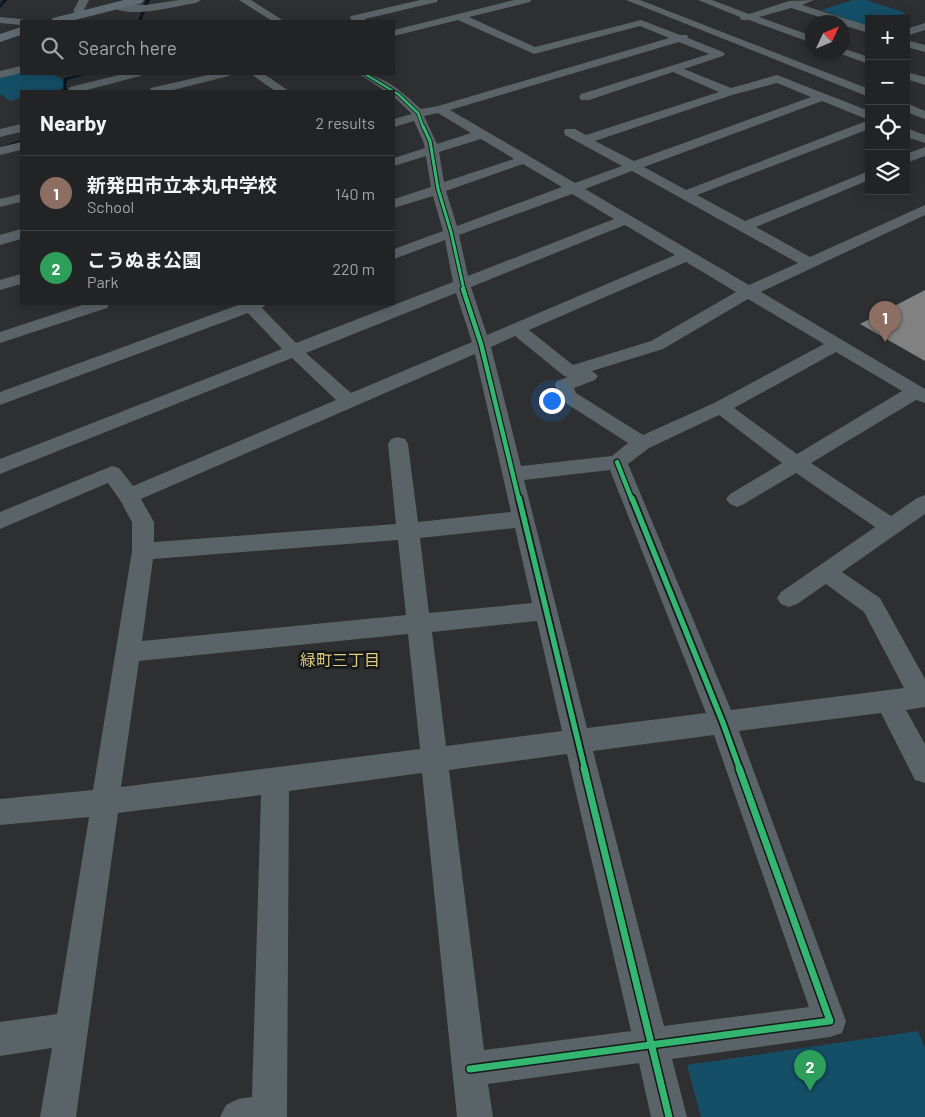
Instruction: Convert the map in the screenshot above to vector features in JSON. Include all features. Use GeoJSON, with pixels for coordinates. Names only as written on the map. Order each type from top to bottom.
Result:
{"type":"FeatureCollection","features":[{"type":"Feature","properties":{"kind":"main road"},"geometry":{"type":"LineString","coordinates":[[61,20],[138,0]]}},
{"type":"Feature","properties":{"kind":"main road"},"geometry":{"type":"LineString","coordinates":[[0,38],[20,31]]}},
{"type":"Feature","properties":{"kind":"street"},"geometry":{"type":"LineString","coordinates":[[84,0],[78,12],[84,14]]}},
{"type":"Feature","properties":{"kind":"street"},"geometry":{"type":"LineString","coordinates":[[116,6],[124,9],[138,8],[196,0]]}},
{"type":"Feature","properties":{"kind":"street"},"geometry":{"type":"LineString","coordinates":[[244,0],[277,20]]}},
{"type":"Feature","properties":{"kind":"street"},"geometry":{"type":"LineString","coordinates":[[359,20],[356,18],[433,0]]}},
{"type":"Feature","properties":{"kind":"street"},"geometry":{"type":"LineString","coordinates":[[395,33],[526,0]]}},
{"type":"Feature","properties":{"kind":"street"},"geometry":{"type":"LineString","coordinates":[[631,0],[703,31],[865,91]]}},
{"type":"Feature","properties":{"kind":"street"},"geometry":{"type":"LineString","coordinates":[[703,0],[805,37]]}},
{"type":"Feature","properties":{"kind":"street"},"geometry":{"type":"LineString","coordinates":[[779,0],[865,29]]}},
{"type":"Feature","properties":{"kind":"street"},"geometry":{"type":"LineString","coordinates":[[395,123],[418,114],[809,0]]}},
{"type":"Feature","properties":{"kind":"street"},"geometry":{"type":"LineString","coordinates":[[463,4],[479,11]]}},
{"type":"Feature","properties":{"kind":"street"},"geometry":{"type":"LineString","coordinates":[[459,17],[534,51],[641,23],[719,54],[585,97]]}},
{"type":"Feature","properties":{"kind":"street"},"geometry":{"type":"LineString","coordinates":[[0,20],[20,22]]}},
{"type":"Feature","properties":{"kind":"street"},"geometry":{"type":"LineString","coordinates":[[910,32],[925,26]]}},
{"type":"Feature","properties":{"kind":"street"},"geometry":{"type":"LineString","coordinates":[[910,44],[925,49]]}},
{"type":"Feature","properties":{"kind":"street"},"geometry":{"type":"LineString","coordinates":[[850,54],[866,60]]}},
{"type":"Feature","properties":{"kind":"street"},"geometry":{"type":"LineString","coordinates":[[0,75],[20,69]]}},
{"type":"Feature","properties":{"kind":"street"},"geometry":{"type":"LineString","coordinates":[[676,69],[730,92]]}},
{"type":"Feature","properties":{"kind":"street"},"geometry":{"type":"LineString","coordinates":[[74,90],[132,75]]}},
{"type":"Feature","properties":{"kind":"street"},"geometry":{"type":"LineString","coordinates":[[182,75],[192,82]]}},
{"type":"Feature","properties":{"kind":"street"},"geometry":{"type":"LineString","coordinates":[[159,90],[221,75]]}},
{"type":"Feature","properties":{"kind":"street"},"geometry":{"type":"LineString","coordinates":[[259,75],[281,90]]}},
{"type":"Feature","properties":{"kind":"street"},"geometry":{"type":"LineString","coordinates":[[367,75],[390,90]]}},
{"type":"Feature","properties":{"kind":"street"},"geometry":{"type":"LineString","coordinates":[[910,76],[925,81]]}},
{"type":"Feature","properties":{"kind":"street"},"geometry":{"type":"LineString","coordinates":[[584,140],[777,78],[865,114]]}},
{"type":"Feature","properties":{"kind":"street"},"geometry":{"type":"LineString","coordinates":[[853,86],[865,82]]}},
{"type":"Feature","properties":{"kind":"street"},"geometry":{"type":"LineString","coordinates":[[396,94],[418,114],[430,141],[438,189],[451,232],[462,284],[481,344],[669,1117]]}},
{"type":"Feature","properties":{"kind":"street"},"geometry":{"type":"LineString","coordinates":[[395,254],[822,97]]}},
{"type":"Feature","properties":{"kind":"street"},"geometry":{"type":"LineString","coordinates":[[440,109],[570,188],[920,394],[796,463],[737,499]]}},
{"type":"Feature","properties":{"kind":"street"},"geometry":{"type":"LineString","coordinates":[[910,109],[925,115]]}},
{"type":"Feature","properties":{"kind":"street"},"geometry":{"type":"LineString","coordinates":[[685,195],[865,126]]}},
{"type":"Feature","properties":{"kind":"street"},"geometry":{"type":"LineString","coordinates":[[0,133],[20,128]]}},
{"type":"Feature","properties":{"kind":"street"},"geometry":{"type":"LineString","coordinates":[[570,132],[810,263]]}},
{"type":"Feature","properties":{"kind":"street"},"geometry":{"type":"LineString","coordinates":[[910,133],[925,139]]}},
{"type":"Feature","properties":{"kind":"street"},"geometry":{"type":"LineString","coordinates":[[395,162],[482,134]]}},
{"type":"Feature","properties":{"kind":"street"},"geometry":{"type":"LineString","coordinates":[[0,151],[20,146]]}},
{"type":"Feature","properties":{"kind":"street"},"geometry":{"type":"LineString","coordinates":[[910,157],[925,151]]}},
{"type":"Feature","properties":{"kind":"street"},"geometry":{"type":"LineString","coordinates":[[395,204],[524,160]]}},
{"type":"Feature","properties":{"kind":"street"},"geometry":{"type":"LineString","coordinates":[[744,227],[865,177]]}},
{"type":"Feature","properties":{"kind":"street"},"geometry":{"type":"LineString","coordinates":[[0,203],[20,198]]}},
{"type":"Feature","properties":{"kind":"street"},"geometry":{"type":"LineString","coordinates":[[517,329],[570,372],[657,345],[748,292],[925,209]]}},
{"type":"Feature","properties":{"kind":"street"},"geometry":{"type":"LineString","coordinates":[[0,467],[625,220]]}},
{"type":"Feature","properties":{"kind":"street"},"geometry":{"type":"LineString","coordinates":[[0,240],[20,234]]}},
{"type":"Feature","properties":{"kind":"street"},"geometry":{"type":"LineString","coordinates":[[128,496],[687,256]]}},
{"type":"Feature","properties":{"kind":"street"},"geometry":{"type":"LineString","coordinates":[[0,285],[20,279]]}},
{"type":"Feature","properties":{"kind":"street"},"geometry":{"type":"LineString","coordinates":[[642,443],[568,396],[564,385],[659,351],[765,302]]}},
{"type":"Feature","properties":{"kind":"street"},"geometry":{"type":"LineString","coordinates":[[0,338],[99,305]]}},
{"type":"Feature","properties":{"kind":"street"},"geometry":{"type":"LineString","coordinates":[[0,399],[253,305],[294,351],[350,401]]}},
{"type":"Feature","properties":{"kind":"street"},"geometry":{"type":"LineString","coordinates":[[513,474],[617,462],[642,443],[721,408],[838,344]]}},
{"type":"Feature","properties":{"kind":"street"},"geometry":{"type":"LineString","coordinates":[[721,408],[796,463],[890,526]]}},
{"type":"Feature","properties":{"kind":"street"},"geometry":{"type":"LineString","coordinates":[[398,444],[475,1117]]}},
{"type":"Feature","properties":{"kind":"street"},"geometry":{"type":"LineString","coordinates":[[470,1069],[830,1021],[723,723],[617,462]]}},
{"type":"Feature","properties":{"kind":"street"},"geometry":{"type":"LineString","coordinates":[[0,521],[112,473],[143,522],[143,551],[58,1117]]}},
{"type":"Feature","properties":{"kind":"street"},"geometry":{"type":"LineString","coordinates":[[790,598],[925,503]]}},
{"type":"Feature","properties":{"kind":"street"},"geometry":{"type":"LineString","coordinates":[[143,551],[408,531],[524,519]]}},
{"type":"Feature","properties":{"kind":"street"},"geometry":{"type":"LineString","coordinates":[[0,812],[105,802],[923,696],[872,605],[825,572]]}},
{"type":"Feature","properties":{"kind":"street"},"geometry":{"type":"LineString","coordinates":[[128,652],[547,611]]}},
{"type":"Feature","properties":{"kind":"street"},"geometry":{"type":"LineString","coordinates":[[888,701],[925,771]]}},
{"type":"Feature","properties":{"kind":"street"},"geometry":{"type":"LineString","coordinates":[[259,1115],[275,780]]}},
{"type":"Feature","properties":{"kind":"street"},"geometry":{"type":"LineString","coordinates":[[0,1039],[71,1029]]}},
{"type":"Feature","properties":{"kind":"shaded area"},"geometry":{"type":"Polygon","coordinates":[[[853,0],[866,0],[906,13],[900,15],[865,15],[865,25],[850,20],[850,15],[835,15],[821,10],[853,0]]]}},
{"type":"Feature","properties":{"kind":"shaded area"},"geometry":{"type":"Polygon","coordinates":[[[20,70],[20,75],[54,75],[63,80],[64,88],[55,90],[20,90],[20,98],[10,101],[0,94],[0,75],[20,70]]]}},
{"type":"Feature","properties":{"kind":"shaded area"},"geometry":{"type":"Polygon","coordinates":[[[918,1031],[925,1048],[925,1117],[701,1117],[687,1065],[918,1031]]]}},
{"type":"Feature","properties":{"kind":"building"},"geometry":{"type":"Polygon","coordinates":[[[925,290],[925,361],[860,324],[925,290]]]}},
{"type":"Feature","properties":{"kind":"waterway"},"geometry":{"type":"LineString","coordinates":[[0,7],[5,0]]}},
{"type":"Feature","properties":{"kind":"waterway"},"geometry":{"type":"LineString","coordinates":[[139,20],[148,0]]}},
{"type":"Feature","properties":{"kind":"waterway"},"geometry":{"type":"LineString","coordinates":[[66,90],[64,88],[65,79],[82,75]]}},
{"type":"Feature","properties":{"kind":"waterway"},"geometry":{"type":"LineString","coordinates":[[0,148],[20,141]]}},
{"type":"Feature","properties":{"kind":"cycle path"},"geometry":{"type":"LineString","coordinates":[[367,75],[391,90]]}},
{"type":"Feature","properties":{"kind":"cycle path"},"geometry":{"type":"LineString","coordinates":[[395,92],[418,113],[430,141],[438,189],[451,232],[462,284],[481,344],[669,1117]]}},
{"type":"Feature","properties":{"kind":"cycle path"},"geometry":{"type":"LineString","coordinates":[[470,1069],[830,1021],[723,723],[617,462]]}},
{"type":"Feature","properties":{"kind":"place","name":"新発田市立本丸中学校"},"geometry":{"type":"Point","coordinates":[885,342]}},
{"type":"Feature","properties":{"kind":"place","name":"こうぬま公園"},"geometry":{"type":"Point","coordinates":[810,1091]}},
{"type":"Feature","properties":{"kind":"district","name":"緑町三丁目"},"geometry":{"type":"Point","coordinates":[340,659]}}]}
